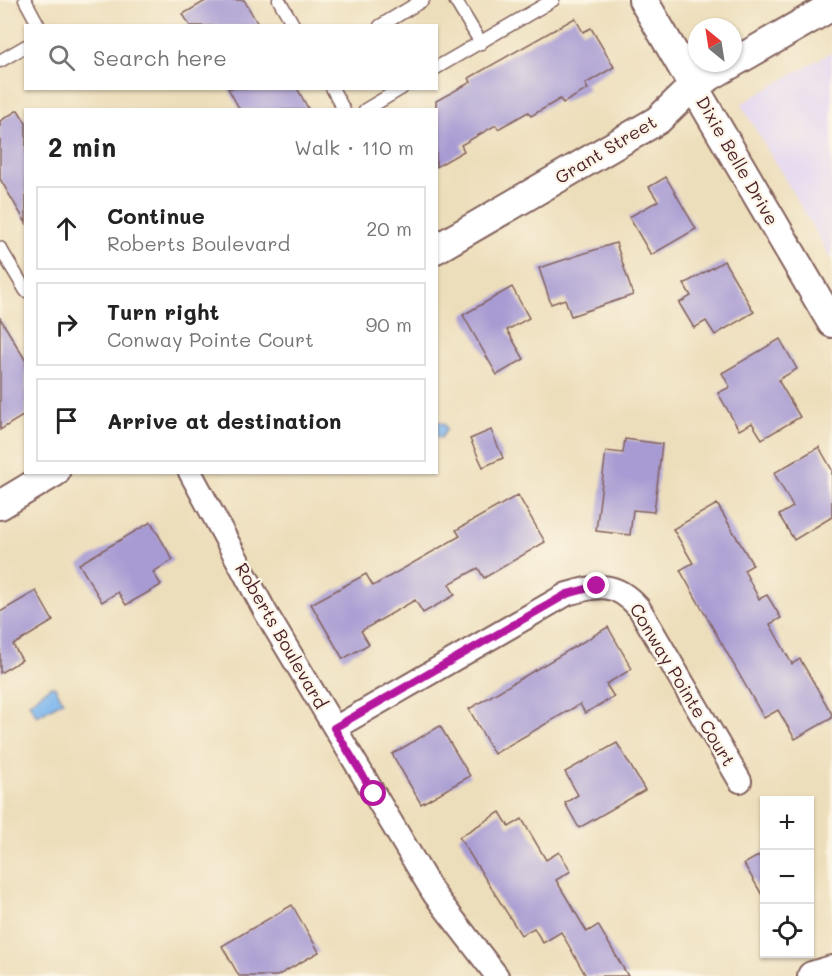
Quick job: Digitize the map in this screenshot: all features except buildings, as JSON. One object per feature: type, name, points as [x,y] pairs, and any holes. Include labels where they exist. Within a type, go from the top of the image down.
[{"type":"street","name":"Dixie Belle Drive","points":[[643,0],[832,323]]},
{"type":"street","name":"Grant Street","points":[[438,248],[658,120],[693,86],[832,6]]},
{"type":"street","points":[[0,505],[52,474]]},
{"type":"street","name":"Roberts Boulevard","points":[[191,474],[266,613],[434,894],[497,976]]},
{"type":"street","name":"Conway Pointe Court","points":[[334,728],[567,594],[597,586],[625,592],[639,608],[740,781]]},
{"type":"street","points":[[812,976],[832,970]]},
{"type":"lane","points":[[25,0],[38,24]]},
{"type":"lane","points":[[279,0],[293,24]]},
{"type":"lane","points":[[383,24],[423,0]]},
{"type":"lane","points":[[455,0],[481,43]]},
{"type":"lane","points":[[438,67],[553,0]]},
{"type":"lane","points":[[0,61],[24,47]]},
{"type":"lane","points":[[333,90],[343,108]]},
{"type":"lane","points":[[368,108],[399,90]]},
{"type":"lane","points":[[0,248],[24,288]]},
{"type":"shaded area","points":[[832,52],[832,260],[741,104]]},
{"type":"water","points":[[438,421],[444,424],[447,429],[441,438],[438,437]]},
{"type":"water","points":[[51,686],[55,687],[63,701],[37,716],[29,703]]},
{"type":"route","points":[[374,794],[334,728],[567,594],[597,586]]}]
